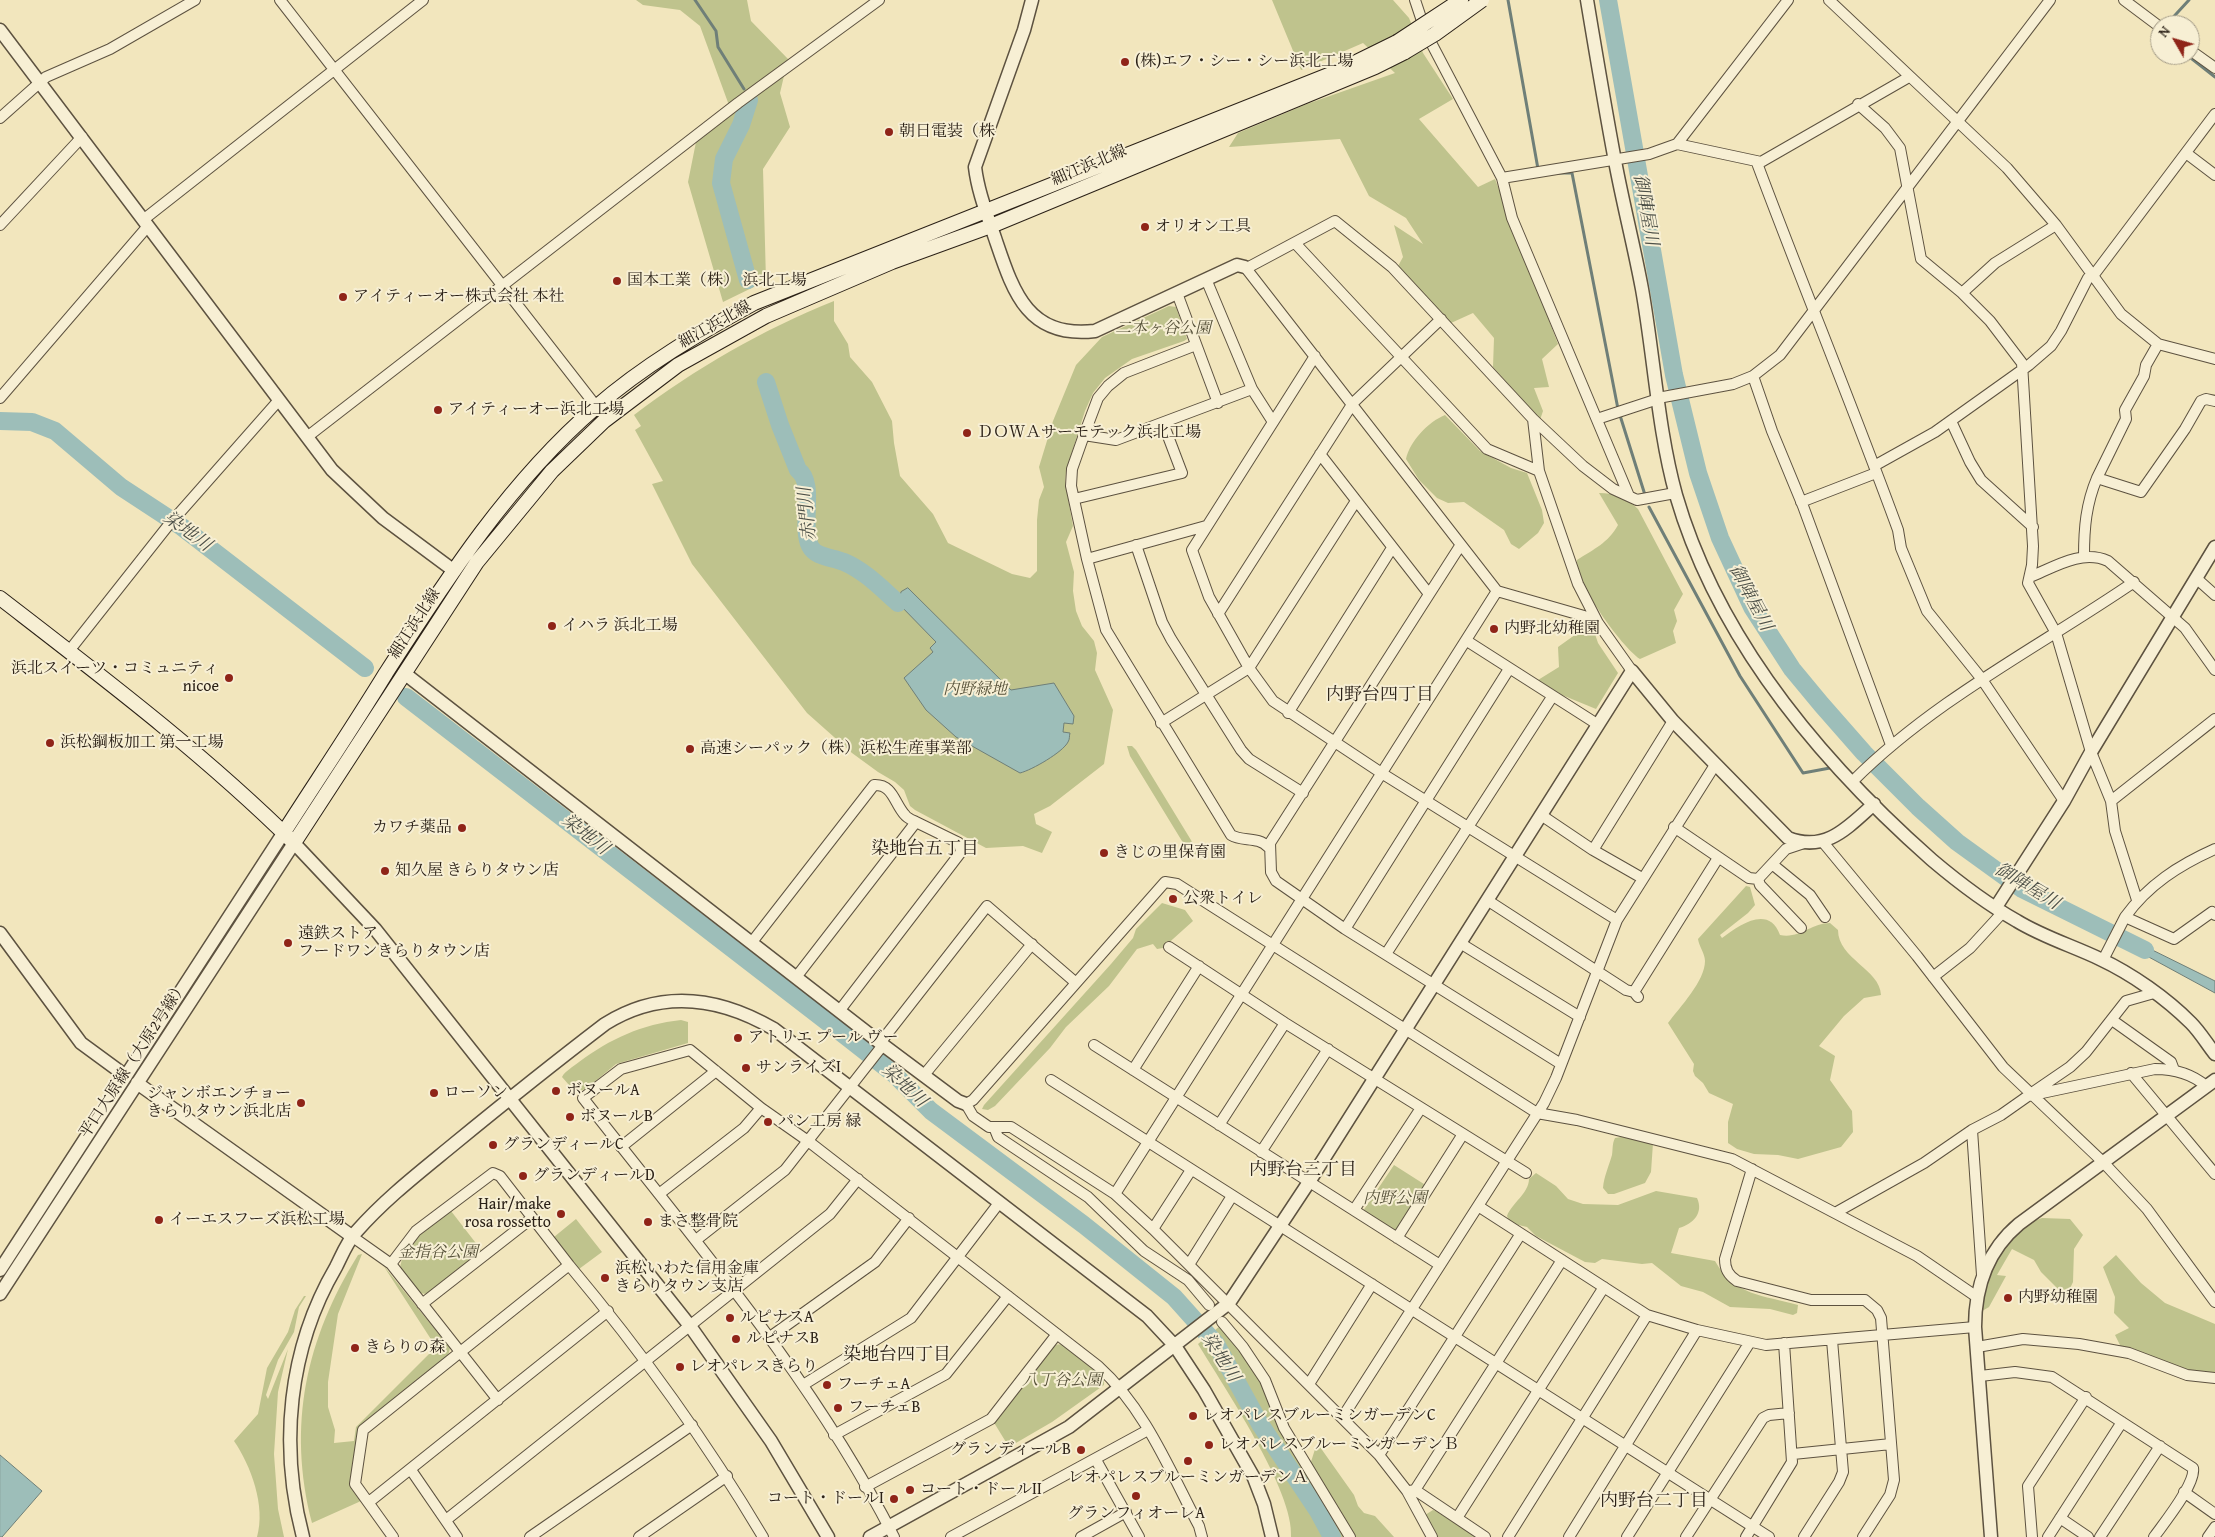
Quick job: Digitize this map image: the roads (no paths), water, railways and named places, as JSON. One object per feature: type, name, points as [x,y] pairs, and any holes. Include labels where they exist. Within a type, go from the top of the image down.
[{"type":"main road","name":"細江浜北線","points":[[294,842],[477,562],[508,521],[552,470],[604,421],[678,365],[766,316],[892,262],[991,226],[1375,67],[1461,0]]},
{"type":"main road","name":"細江浜北線","points":[[284,832],[453,570],[525,478],[596,406],[704,330],[754,303],[1435,34],[1482,0]]},
{"type":"main road","points":[[0,598],[162,723],[294,842]]},
{"type":"street","points":[[0,118],[46,77],[110,49],[195,0]]},
{"type":"street","points":[[280,0],[503,284],[596,406]]},
{"type":"street","points":[[0,398],[145,223],[423,0]]},
{"type":"street","points":[[307,437],[738,103],[880,0]]},
{"type":"street","points":[[1032,0],[1024,30],[975,167],[978,188],[1007,274],[1020,302],[1041,322],[1054,328],[1080,333],[1095,331],[1237,265],[1246,267],[1335,221],[1392,267],[1533,419],[1583,466],[1612,489],[1637,500],[1675,493]]},
{"type":"street","points":[[1415,0],[1426,33],[1502,178],[1512,218],[1629,496]]},
{"type":"street","points":[[1587,0],[1615,160],[1642,288],[1675,493],[1693,544],[1742,644],[1790,712],[1857,778],[1874,804],[1933,861],[2026,926],[2105,957],[2191,1023],[2215,1054]]},
{"type":"street","points":[[1502,178],[1650,154],[1677,144],[1788,0]]},
{"type":"street","points":[[1829,0],[2007,168],[2056,225],[2121,314],[2158,344],[2215,359]]},
{"type":"street","points":[[1598,419],[1661,398],[1733,384],[1753,376],[1780,355],[1814,313],[2050,0]]},
{"type":"street","points":[[2124,0],[2150,20]]},
{"type":"street","points":[[0,30],[332,470],[357,495],[453,570]]},
{"type":"street","points":[[2200,57],[2215,68]]},
{"type":"street","points":[[1677,144],[1757,163],[1858,104],[1909,77]]},
{"type":"street","points":[[1858,104],[1885,128],[1900,148],[1921,259],[1962,293],[1990,321],[2022,363],[2032,527],[2032,565],[2028,583],[2056,633],[2091,752],[2110,801],[2114,831],[2138,900]]},
{"type":"street","points":[[1802,502],[1875,469],[1951,421],[2035,360],[2056,339],[2072,314],[2088,278],[2092,276],[2215,114]]},
{"type":"street","points":[[0,225],[82,137]]},
{"type":"street","points":[[2186,153],[2215,175]]},
{"type":"street","points":[[1757,163],[1814,313],[1833,354],[1898,530],[1901,548],[1927,611],[1981,678],[2064,801]]},
{"type":"street","points":[[1962,293],[1995,263],[2056,225]]},
{"type":"street","points":[[1295,243],[1488,449],[1539,471]]},
{"type":"street","points":[[1246,267],[1497,592],[1584,616],[1598,624]]},
{"type":"street","points":[[1206,279],[1252,389],[1273,422]]},
{"type":"street","points":[[1176,293],[1218,403]]},
{"type":"street","points":[[1218,614],[1352,403],[1441,319]]},
{"type":"street","points":[[2084,556],[2084,522],[2088,499],[2126,419],[2125,410],[2144,376],[2146,365],[2158,344]]},
{"type":"street","points":[[1196,345],[1118,377],[1098,398],[1071,476],[1074,499],[1086,559],[1106,630],[1161,723],[1231,834],[1236,838],[1258,841],[1268,846]]},
{"type":"street","points":[[1192,550],[1315,356]]},
{"type":"street","points":[[1753,376],[1772,431],[1802,502],[1888,748]]},
{"type":"street","points":[[1084,435],[1116,440],[1252,389]]},
{"type":"street","points":[[2097,478],[2141,492],[2185,429],[2201,401],[2206,399],[2215,401]]},
{"type":"street","points":[[69,651],[167,527],[280,400]]},
{"type":"street","points":[[1533,419],[1539,471],[1578,584],[1598,624],[1632,671],[1673,721],[1715,766],[1783,836],[1793,840],[1808,842]]},
{"type":"street","points":[[1951,421],[1970,462],[1981,480],[2032,527]]},
{"type":"street","points":[[1074,499],[1182,473],[1163,423]]},
{"type":"street","points":[[1320,454],[1429,594]]},
{"type":"street","points":[[1161,723],[1249,668],[1356,501]]},
{"type":"street","points":[[1086,559],[1206,526]]},
{"type":"street","points":[[1186,532],[1208,597],[1249,668],[1267,694],[1288,712],[1383,774],[1616,920]]},
{"type":"street","points":[[1136,545],[1162,622],[1205,696],[1249,759],[1303,794]]},
{"type":"street","points":[[1460,546],[1336,743],[1268,846],[1274,878],[1302,900],[1346,929],[1561,1064]]},
{"type":"street","points":[[1933,977],[1970,948],[1991,927],[2021,868],[2064,801],[2091,752],[2215,547]]},
{"type":"street","points":[[1288,712],[1392,548]]},
{"type":"street","points":[[2030,577],[2084,556],[2101,558],[2108,561],[2185,628],[2215,670]]},
{"type":"street","points":[[2196,578],[2215,595]]},
{"type":"street","points":[[1857,778],[1888,748],[1981,678],[2056,633],[2134,582]]},
{"type":"street","points":[[1115,1194],[1497,592]]},
{"type":"street","points":[[1467,641],[1597,724]]},
{"type":"street","points":[[1346,929],[1509,668]]},
{"type":"street","points":[[870,1537],[891,1532],[1069,1428],[1122,1389],[1192,1333],[1217,1320],[1309,1182],[1433,983],[1632,671]]},
{"type":"street","points":[[401,677],[797,976],[840,1010],[881,1047],[924,1075],[958,1101],[966,1104],[974,1116],[989,1127],[1011,1127],[1115,1194],[1190,1263],[1379,1455],[1411,1491],[1485,1537]]},
{"type":"street","points":[[1386,954],[1552,697]]},
{"type":"street","points":[[1593,850],[1673,721]]},
{"type":"street","points":[[2110,801],[2214,722]]},
{"type":"street","points":[[1342,1418],[1544,1103],[1580,1017],[1616,920],[1674,827],[1715,766]]},
{"type":"street","points":[[752,942],[874,785],[882,784],[891,792],[905,816],[959,844],[961,852],[840,1010]]},
{"type":"street","points":[[1758,879],[1790,847],[1808,842],[1822,841],[1844,832],[1874,804]]},
{"type":"street","points":[[1541,815],[1593,850],[1642,878]]},
{"type":"street","points":[[797,976],[916,822]]},
{"type":"street","points":[[1674,827],[1749,878],[1758,879]]},
{"type":"street","name":"平口大原線（大原2号線）","points":[[0,1294],[284,832]]},
{"type":"street","points":[[1258,841],[1276,834]]},
{"type":"street","points":[[1822,841],[1933,977],[2003,1068],[2103,1162],[2147,1209],[2215,1302]]},
{"type":"street","points":[[294,842],[375,929],[690,1326],[771,1440],[828,1537]]},
{"type":"street","name":"平口大原線（大原2号線）","points":[[0,1270],[294,842]]},
{"type":"street","points":[[2105,957],[2125,919],[2138,900],[2165,876],[2215,849]]},
{"type":"street","points":[[1487,900],[1598,970],[1626,990],[1636,994],[1718,858]]},
{"type":"street","points":[[1772,864],[1810,895],[1825,917]]},
{"type":"street","points":[[1758,879],[1760,885],[1801,928]]},
{"type":"street","points":[[966,1104],[973,1100],[1160,884],[1168,881],[1177,884],[1537,1114],[1577,1120],[1732,1159],[1916,1256],[1977,1297]]},
{"type":"street","points":[[696,1240],[782,1172],[864,1070],[987,906],[1076,982]]},
{"type":"street","points":[[2125,919],[2174,939],[2212,912],[2215,915]]},
{"type":"street","points":[[0,933],[81,1043],[391,1264],[498,1400]]},
{"type":"street","points":[[1460,943],[1580,1017]]},
{"type":"street","points":[[924,1075],[1032,944]]},
{"type":"street","points":[[1169,947],[1285,1023],[1526,1173]]},
{"type":"street","points":[[1133,1070],[1199,966]]},
{"type":"street","points":[[1835,1213],[1916,1168],[1972,1130],[2001,1115],[2032,1094],[2073,1064],[2092,1047],[2128,1000],[2154,993]]},
{"type":"street","points":[[303,1537],[291,1472],[289,1440],[291,1397],[297,1367],[314,1312],[326,1284],[344,1253],[364,1226],[405,1183],[509,1099],[613,1019],[635,1009],[683,1001],[723,1005],[759,1020],[1147,1316],[1176,1346],[1204,1390],[1254,1478],[1264,1504],[1272,1537]]},
{"type":"street","points":[[2112,1020],[2171,1062],[2174,1070]]},
{"type":"street","points":[[1219,1125],[1285,1023]]},
{"type":"street","points":[[1094,1045],[1440,1264]]},
{"type":"street","points":[[1262,1152],[1328,1049]]},
{"type":"street","points":[[891,1532],[834,1434],[770,1337],[583,1098],[621,1069],[690,1050],[761,1108],[808,1141],[909,1218],[1098,1366],[1122,1389],[1148,1430],[1199,1526],[1202,1537]]},
{"type":"street","points":[[2073,1064],[2079,1084]]},
{"type":"street","points":[[2032,1094],[2155,1069],[2174,1070],[2200,1081],[2211,1083]]},
{"type":"street","points":[[621,1147],[716,1071]]},
{"type":"street","points":[[2131,1073],[2215,1174]]},
{"type":"street","points":[[1051,1080],[1769,1537]]},
{"type":"street","points":[[1991,1537],[1975,1327],[1977,1297],[1982,1275],[1996,1250],[2015,1227],[2211,1083]]},
{"type":"street","points":[[659,1194],[744,1128],[761,1108]]},
{"type":"street","points":[[1354,1210],[1421,1108]]},
{"type":"street","points":[[994,1127],[998,1137],[1088,1197],[1144,1251],[1188,1280],[1209,1305]]},
{"type":"street","points":[[1972,1130],[1982,1275]]},
{"type":"street","points":[[1397,1238],[1463,1134]]},
{"type":"street","points":[[1752,1169],[1725,1258],[1725,1269],[1731,1278],[1745,1284],[1811,1300],[1865,1300],[1877,1310],[1880,1318],[1893,1486],[1863,1537]]},
{"type":"street","points":[[1153,1228],[1192,1170]]},
{"type":"street","points":[[391,1264],[416,1231],[490,1174],[500,1176],[569,1265],[647,1360],[727,1476],[763,1537]]},
{"type":"street","points":[[446,1520],[830,1214],[858,1179]]},
{"type":"street","points":[[1190,1263],[1232,1196]]},
{"type":"street","points":[[803,1386],[911,1318],[1000,1203]]},
{"type":"street","points":[[1478,1206],[1520,1235],[1647,1315],[1698,1330],[1766,1345],[1975,1327]]},
{"type":"street","points":[[422,1304],[532,1218]]},
{"type":"street","points":[[770,1337],[875,1262],[909,1218]]},
{"type":"street","points":[[1379,1455],[1456,1338],[1520,1235]]},
{"type":"street","points":[[1411,1491],[1562,1260]]},
{"type":"street","points":[[393,1537],[355,1484],[362,1430],[569,1265]]},
{"type":"street","points":[[1309,1384],[1372,1284]]},
{"type":"street","points":[[1457,1518],[1540,1391],[1604,1288]]},
{"type":"street","points":[[834,1434],[946,1374],[1008,1296]]},
{"type":"street","points":[[369,1502],[608,1311]]},
{"type":"street","points":[[1508,1537],[1647,1315]]},
{"type":"street","points":[[1217,1320],[1244,1346],[1265,1380],[1284,1428],[1350,1537]]},
{"type":"street","points":[[1569,1537],[1698,1330]]},
{"type":"street","points":[[865,1487],[990,1419],[1057,1334]]},
{"type":"street","points":[[1977,1347],[2023,1339],[2079,1344],[2129,1353],[2188,1375],[2215,1378]]},
{"type":"street","points":[[1804,1537],[1842,1477],[1844,1463],[1832,1340]]},
{"type":"street","points":[[1627,1537],[1750,1342]]},
{"type":"street","points":[[1746,1537],[1791,1465],[1793,1454],[1784,1343]]},
{"type":"street","points":[[1980,1376],[2015,1372],[2052,1377],[2086,1397],[2193,1468],[2194,1475],[2154,1537]]},
{"type":"street","points":[[2032,1537],[2028,1486],[2086,1397]]},
{"type":"street","points":[[1686,1537],[1763,1418],[1770,1414],[1789,1413]]},
{"type":"street","points":[[2048,1537],[2122,1422]]},
{"type":"street","points":[[530,1537],[692,1425]]},
{"type":"street","points":[[951,1537],[1096,1460],[1148,1430]]},
{"type":"street","points":[[1793,1454],[1891,1444]]},
{"type":"street","points":[[2100,1537],[2160,1446]]},
{"type":"street","points":[[1096,1460],[1140,1537]]},
{"type":"street","points":[[410,1470],[457,1537]]},
{"type":"street","points":[[639,1537],[727,1476]]},
{"type":"street","points":[[1411,1491],[1417,1510],[1432,1537]]},
{"type":"street","points":[[2184,1492],[2215,1514]]},
{"type":"street","points":[[1417,1510],[1432,1506],[1439,1507]]},
{"type":"street","points":[[1081,1537],[1126,1512]]},
{"type":"street","points":[[2060,1518],[2088,1537]]},
{"type":"street","points":[[2208,1537],[2215,1527]]},
{"type":"water","points":[[908,588],[1011,690],[1054,683],[1074,716],[1073,724],[1064,723],[1063,732],[1070,733],[1069,741],[1060,751],[1047,760],[1020,773],[956,737],[926,710],[904,678],[933,652],[930,648],[936,642],[898,603],[901,592]]},
{"type":"water","points":[[2124,936],[2215,981],[2215,993],[2123,943]]},
{"type":"water","points":[[0,1455],[42,1491],[2,1537],[0,1537]]},
{"type":"waterway","points":[[695,0],[716,31],[718,47],[744,89]]},
{"type":"waterway","points":[[1508,0],[1538,169]]},
{"type":"waterway","name":"御陣屋川","points":[[1608,0],[1674,375],[1698,473],[1720,538],[1752,607],[1792,669],[1821,704],[1864,753],[1918,807],[1957,842],[2022,889],[2145,950]]},
{"type":"waterway","points":[[2175,15],[2189,0]]},
{"type":"waterway","points":[[2200,65],[2215,77]]},
{"type":"waterway","points":[[748,280],[721,183],[724,159],[741,125],[749,100]]},
{"type":"waterway","points":[[1559,173],[1572,173],[1618,409],[1645,495]]},
{"type":"waterway","name":"赤門川","points":[[766,382],[780,425],[798,470],[806,484],[806,527],[810,546],[820,555],[844,562],[859,570],[898,603]]},
{"type":"waterway","name":"染地川","points":[[0,421],[32,422],[55,431],[121,487],[182,527],[365,668]]},
{"type":"waterway","points":[[1649,507],[1740,676],[1803,773],[1830,768]]},
{"type":"waterway","name":"染地川","points":[[406,697],[847,1037],[894,1074],[931,1111],[1084,1225],[1174,1297],[1216,1344],[1260,1424],[1318,1511],[1332,1537]]},
{"type":"place","name":"(株)エフ・シー・シー浜北工場","points":[[1125,62]]},
{"type":"place","name":"朝日電装（株","points":[[889,132]]},
{"type":"place","name":"オリオン工具","points":[[1145,227]]},
{"type":"place","name":"国本工業（株） 浜北工場","points":[[617,281]]},
{"type":"place","name":"アイティーオー株式会社 本社","points":[[343,297]]},
{"type":"place","name":"アイティーオー浜北工場","points":[[438,410]]},
{"type":"place","name":"ＤＯＷＡサーモテック浜北工場","points":[[967,433]]},
{"type":"place","name":"イハラ 浜北工場","points":[[552,626]]},
{"type":"place","name":"内野北幼稚園","points":[[1494,629]]},
{"type":"place","name":"浜北スイーツ・コミュニティ nicoe","points":[[229,678]]},
{"type":"place","name":"浜松鋼板加工 第一工場","points":[[50,743]]},
{"type":"place","name":"高速シーパック（株）浜松生産事業部","points":[[690,749]]},
{"type":"place","name":"カワチ薬品","points":[[462,828]]},
{"type":"place","name":"きじの里保育園","points":[[1104,853]]},
{"type":"place","name":"知久屋 きらりタウン店","points":[[385,871]]},
{"type":"place","name":"公衆トイレ","points":[[1173,899]]},
{"type":"place","name":"遠鉄ストア フードワンきらりタウン店","points":[[288,943]]},
{"type":"place","name":"アトリエ プール ヴー","points":[[738,1038]]},
{"type":"place","name":"サンライズⅠ","points":[[746,1068]]},
{"type":"place","name":"ボヌールA","points":[[556,1091]]},
{"type":"place","name":"ローソン","points":[[434,1093]]},
{"type":"place","name":"ジャンボエンチョー きらりタウン浜北店","points":[[301,1103]]},
{"type":"place","name":"ボヌールB","points":[[570,1117]]},
{"type":"place","name":"パン工房 緑","points":[[768,1122]]},
{"type":"place","name":"グランディールC","points":[[493,1145]]},
{"type":"place","name":"グランディールD","points":[[523,1176]]},
{"type":"place","name":"Hair/make rosa rossetto","points":[[561,1214]]},
{"type":"place","name":"イーエスフーズ浜松工場","points":[[159,1220]]},
{"type":"place","name":"まさ整骨院","points":[[648,1222]]},
{"type":"place","name":"浜松いわた信用金庫 きらりタウン支店","points":[[605,1278]]},
{"type":"place","name":"内野幼稚園","points":[[2008,1298]]},
{"type":"place","name":"ルピナスA","points":[[730,1318]]},
{"type":"place","name":"ルピナスB","points":[[736,1339]]},
{"type":"place","name":"きらりの森","points":[[355,1348]]},
{"type":"place","name":"レオパレスきらり","points":[[680,1367]]},
{"type":"place","name":"フーチェA","points":[[827,1385]]},
{"type":"place","name":"フーチェB","points":[[838,1408]]},
{"type":"place","name":"レオパレスブルーミンガーデンC","points":[[1193,1416]]},
{"type":"place","name":"レオパレスブルーミンガーデンＢ","points":[[1209,1445]]},
{"type":"place","name":"グランディールB","points":[[1081,1450]]},
{"type":"place","name":"レオパレスブルーミンガーデンＡ","points":[[1188,1461]]},
{"type":"place","name":"コート・ドールⅡ","points":[[910,1490]]},
{"type":"place","name":"グランフィオーレA","points":[[1136,1496]]},
{"type":"place","name":"コート・ドールⅠ","points":[[894,1499]]},
{"type":"district","name":"内野台四丁目","points":[[1380,695]]},
{"type":"district","name":"染地台五丁目","points":[[925,849]]},
{"type":"district","name":"内野台三丁目","points":[[1303,1170]]},
{"type":"district","name":"染地台四丁目","points":[[897,1355]]},
{"type":"district","name":"内野台二丁目","points":[[1654,1501]]},
{"type":"park label","name":"二本ヶ谷公園","points":[[1163,329]]},
{"type":"park label","name":"内野緑地","points":[[975,690]]},
{"type":"park label","name":"内野公園","points":[[1395,1199]]},
{"type":"park label","name":"金指谷公園","points":[[438,1253]]},
{"type":"park label","name":"八丁谷公園","points":[[1062,1381]]}]
